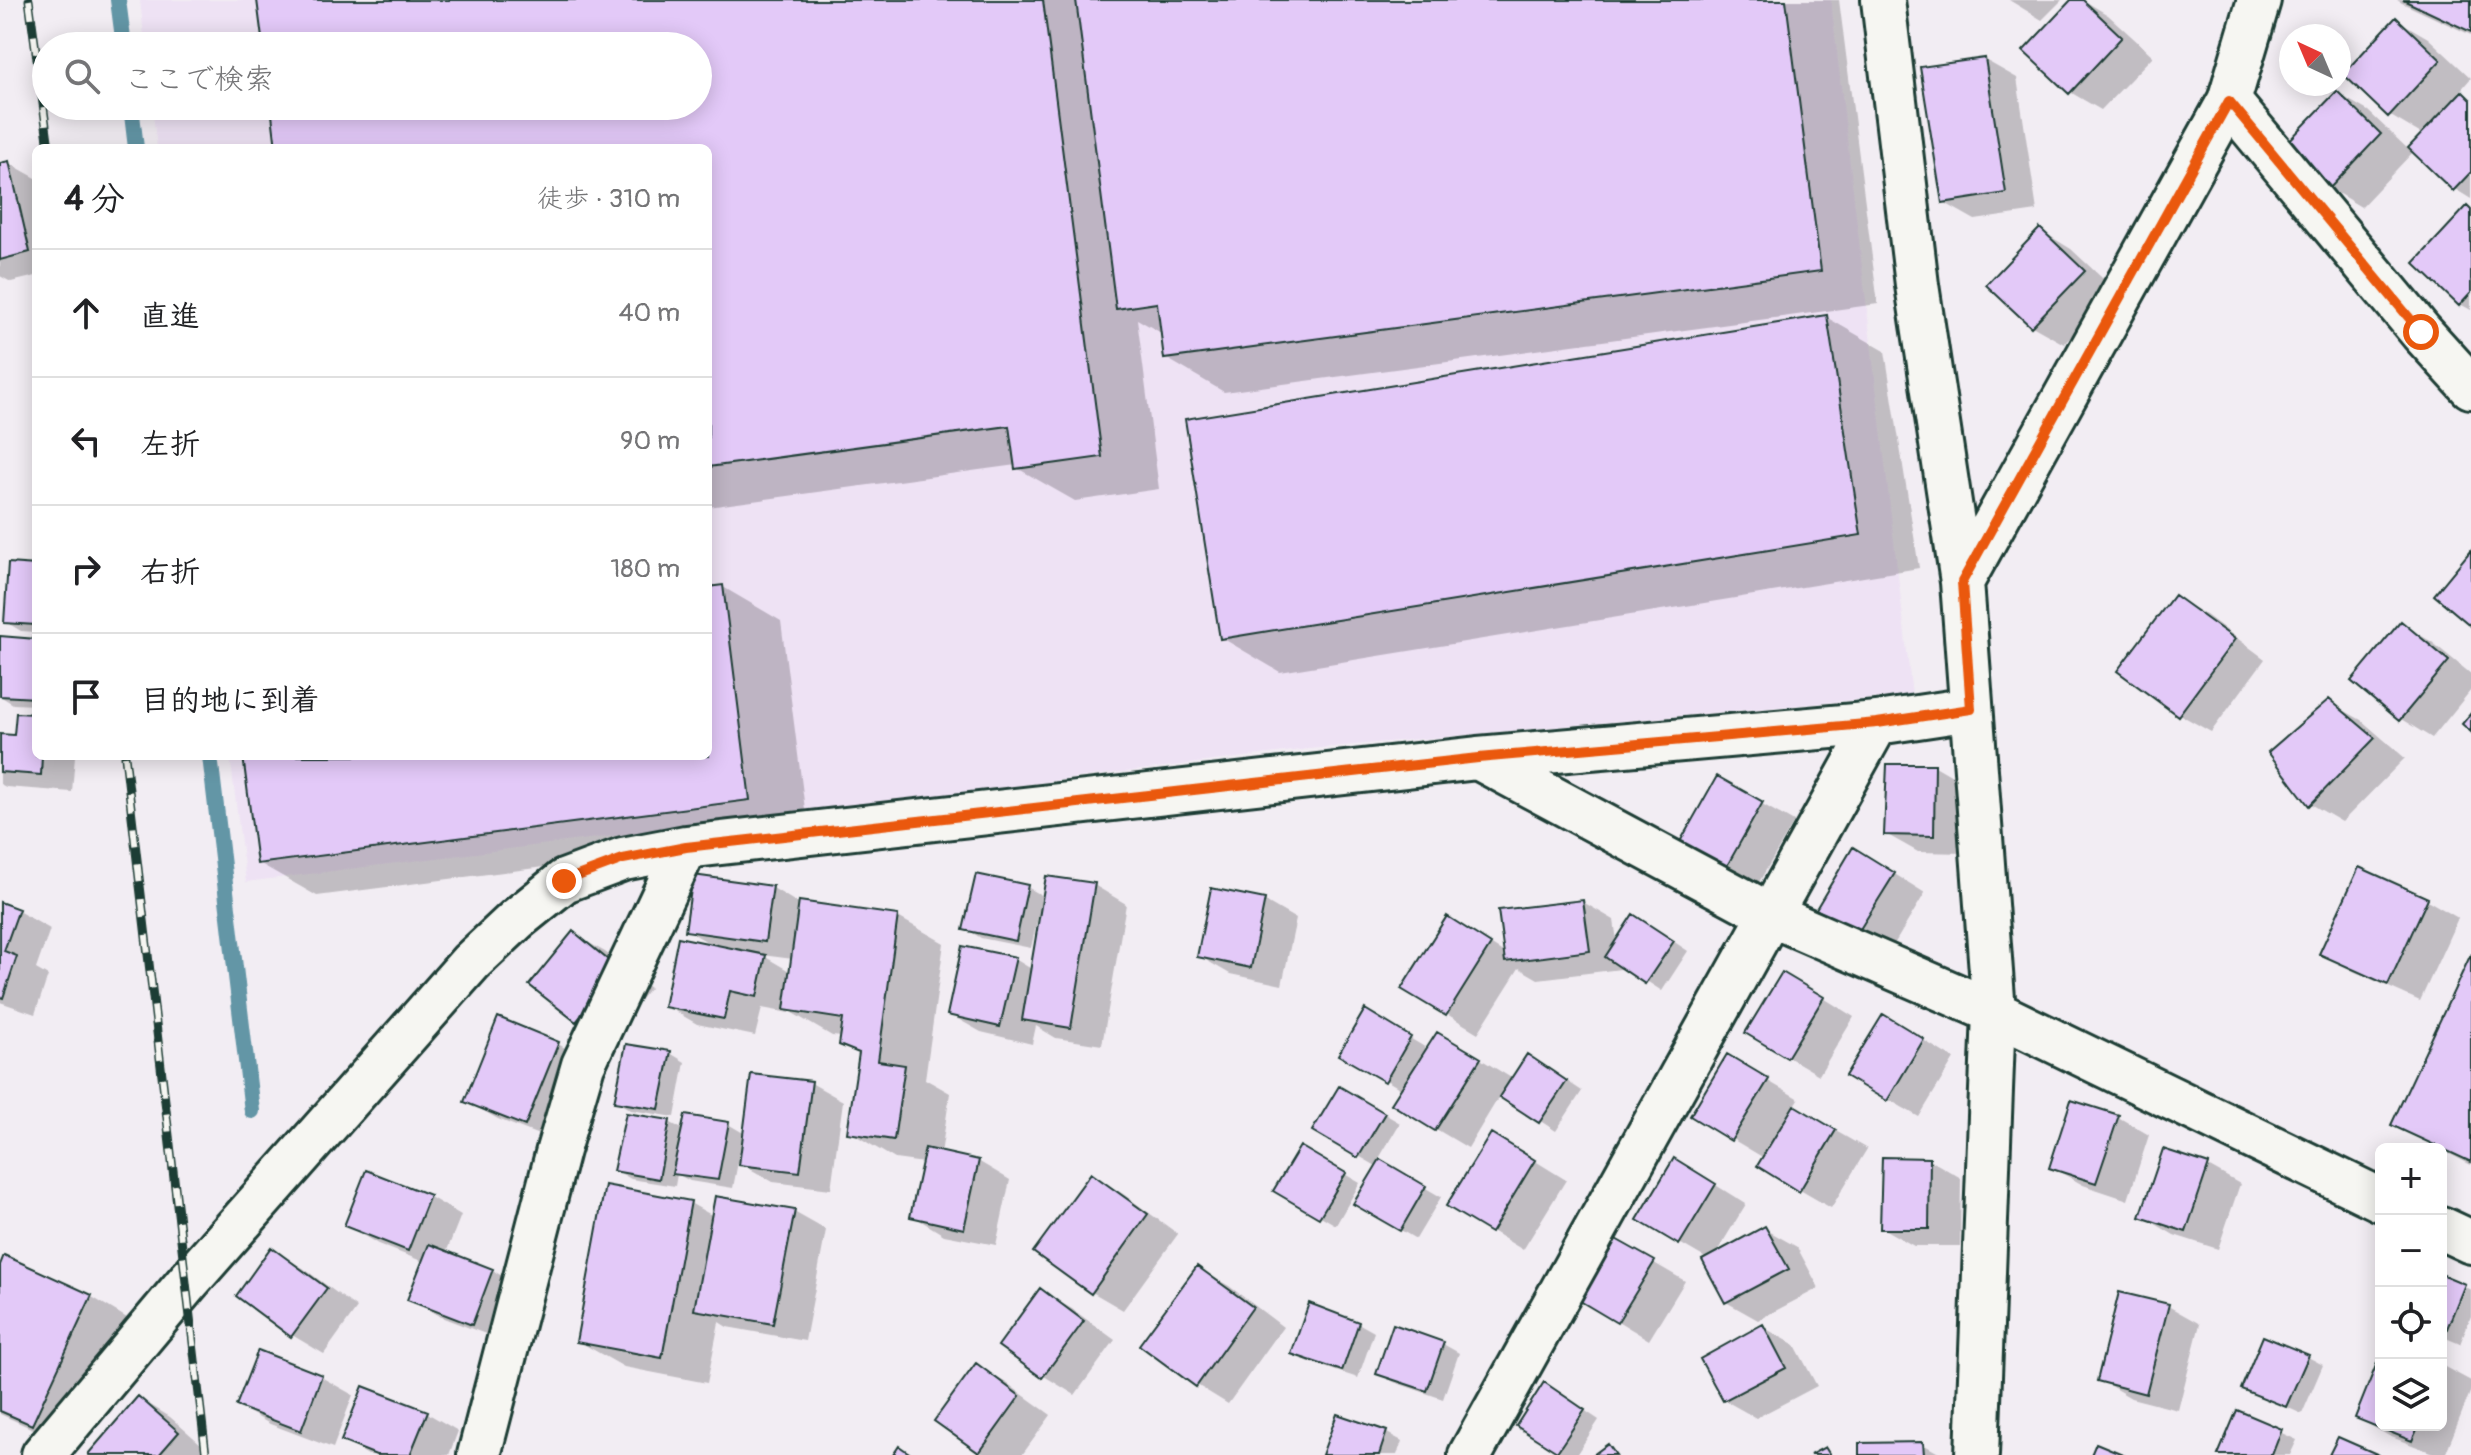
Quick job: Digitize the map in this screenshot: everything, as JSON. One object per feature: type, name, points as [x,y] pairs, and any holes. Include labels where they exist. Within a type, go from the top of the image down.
[{"type":"street","points":[[1883,0],[1917,285],[1962,582],[1994,1012],[1977,1455]]},
{"type":"street","points":[[1962,582],[2229,101],[2259,0]]},
{"type":"street","points":[[2229,101],[2421,332],[2471,387]]},
{"type":"street","points":[[43,1455],[206,1261],[471,962],[564,881],[623,859],[686,847],[1478,758],[1877,723],[1971,709]]},
{"type":"street","points":[[1470,1455],[1877,723]]},
{"type":"street","points":[[1478,758],[1769,914],[1994,1012],[2375,1197]]},
{"type":"street","points":[[479,1455],[550,1179],[583,1065],[686,847]]},
{"type":"street","points":[[2447,1231],[2471,1242]]},
{"type":"shaded area","points":[[140,0],[1831,0],[1912,695],[1309,749],[246,882],[231,760],[712,760],[712,144],[157,144],[154,120],[712,120],[712,32],[143,32]]},
{"type":"building","points":[[257,0],[1043,0],[1102,457],[1015,469],[1009,426],[712,466],[712,144],[276,144],[273,120],[712,120],[712,32],[261,32]]},
{"type":"building","points":[[1076,0],[1786,0],[1821,271],[1164,359],[1157,303],[1116,309]]},
{"type":"building","points":[[2071,0],[2083,0],[2122,37],[2069,94],[2023,51]]},
{"type":"building","points":[[2403,0],[2471,0],[2471,32]]},
{"type":"building","points":[[2396,17],[2441,60],[2388,117],[2351,82],[2351,65]]},
{"type":"building","points":[[1985,58],[2006,193],[1942,203],[1920,67]]},
{"type":"building","points":[[2462,91],[2471,100],[2471,172],[2453,191],[2408,148]]},
{"type":"building","points":[[2332,96],[2342,96],[2381,134],[2328,190],[2283,147]]},
{"type":"building","points":[[9,161],[30,252],[0,260],[0,163]]},
{"type":"building","points":[[2467,206],[2471,210],[2471,293],[2459,306],[2414,263]]},
{"type":"building","points":[[2040,228],[2085,271],[2031,327],[1986,285]]},
{"type":"building","points":[[1827,315],[1861,535],[1220,639],[1185,419]]},
{"type":"building","points":[[2471,550],[2471,626],[2434,595]]},
{"type":"building","points":[[8,563],[32,565],[32,625],[4,623]]},
{"type":"building","points":[[723,585],[750,800],[257,864],[244,760],[712,760],[712,586]]},
{"type":"building","points":[[2174,595],[2235,639],[2178,716],[2117,671]]},
{"type":"building","points":[[2401,621],[2449,661],[2399,721],[2351,681]]},
{"type":"building","points":[[0,636],[32,639],[32,698],[0,696]]},
{"type":"building","points":[[2329,699],[2375,738],[2309,806],[2268,752]]},
{"type":"building","points":[[16,713],[32,714],[32,760],[42,760],[41,775],[0,772],[0,734],[14,735]]},
{"type":"building","points":[[2471,713],[2471,732],[2462,724]]},
{"type":"building","points":[[1887,764],[1935,764],[1934,836],[1884,835]]},
{"type":"building","points":[[1717,776],[1763,802],[1723,873],[1677,847]]},
{"type":"building","points":[[1853,847],[1895,873],[1857,934],[1816,909]]},
{"type":"building","points":[[2359,867],[2428,898],[2388,985],[2319,954]]},
{"type":"building","points":[[976,874],[1028,885],[1016,941],[963,930]]},
{"type":"building","points":[[693,875],[773,886],[765,942],[685,931]]},
{"type":"building","points":[[1046,876],[1095,883],[1071,1028],[1022,1020]]},
{"type":"building","points":[[1211,888],[1265,899],[1251,968],[1197,957]]},
{"type":"building","points":[[1583,900],[1590,951],[1505,962],[1498,910]]},
{"type":"building","points":[[799,901],[898,915],[878,1061],[905,1065],[894,1140],[847,1133],[859,1053],[839,1045],[843,1019],[784,1010]]},
{"type":"building","points":[[0,902],[19,909],[4,951],[17,956],[3,998],[0,997]]},
{"type":"building","points":[[1633,914],[1674,941],[1645,984],[1605,957]]},
{"type":"building","points":[[1447,916],[1491,944],[1446,1016],[1401,989]]},
{"type":"building","points":[[573,931],[619,969],[576,1022],[529,985]]},
{"type":"building","points":[[678,937],[766,955],[757,997],[730,991],[724,1019],[664,1007]]},
{"type":"building","points":[[962,946],[1016,957],[1000,1027],[947,1015]]},
{"type":"building","points":[[2471,954],[2471,1162],[2447,1151],[2447,1143],[2430,1143],[2391,1125]]},
{"type":"building","points":[[1782,972],[1824,997],[1787,1058],[1745,1033]]},
{"type":"building","points":[[1365,1009],[1411,1037],[1385,1082],[1338,1055]]},
{"type":"building","points":[[1883,1014],[1924,1039],[1887,1101],[1845,1076]]},
{"type":"building","points":[[498,1017],[559,1042],[525,1126],[464,1102]]},
{"type":"building","points":[[1437,1032],[1481,1058],[1435,1131],[1391,1104]]},
{"type":"building","points":[[626,1044],[671,1051],[659,1109],[614,1102]]},
{"type":"building","points":[[1527,1054],[1567,1081],[1539,1123],[1499,1097]]},
{"type":"building","points":[[1727,1054],[1769,1079],[1731,1141],[1690,1116]]},
{"type":"building","points":[[751,1074],[812,1081],[800,1172],[739,1165]]},
{"type":"building","points":[[1339,1086],[1385,1113],[1358,1158],[1312,1131]]},
{"type":"building","points":[[2071,1100],[2119,1115],[2096,1183],[2049,1168]]},
{"type":"building","points":[[1794,1105],[1836,1130],[1799,1192],[1757,1166]]},
{"type":"building","points":[[626,1113],[670,1120],[659,1179],[613,1171]]},
{"type":"building","points":[[685,1115],[729,1122],[718,1180],[672,1174]]},
{"type":"building","points":[[1491,1133],[1535,1160],[1491,1233],[1446,1206]]},
{"type":"building","points":[[1300,1146],[1346,1173],[1319,1218],[1273,1191]]},
{"type":"building","points":[[925,1148],[979,1160],[964,1229],[910,1217]]},
{"type":"building","points":[[2163,1149],[2209,1164],[2186,1232],[2140,1217]]},
{"type":"building","points":[[1882,1157],[1930,1158],[1929,1229],[1880,1229]]},
{"type":"building","points":[[1674,1158],[1716,1184],[1679,1245],[1637,1220]]},
{"type":"building","points":[[1380,1159],[1426,1186],[1400,1231],[1353,1204]]},
{"type":"building","points":[[366,1170],[430,1195],[408,1251],[344,1226]]},
{"type":"building","points":[[1091,1173],[1148,1214],[1091,1294],[1033,1252]]},
{"type":"building","points":[[605,1185],[691,1201],[662,1358],[576,1342]]},
{"type":"building","points":[[715,1196],[795,1210],[773,1324],[694,1310]]},
{"type":"building","points":[[1765,1226],[1789,1269],[1725,1303],[1702,1260]]},
{"type":"building","points":[[1612,1237],[1655,1261],[1617,1323],[1575,1298]]},
{"type":"building","points":[[429,1244],[493,1269],[472,1325],[407,1300]]},
{"type":"building","points":[[271,1247],[327,1288],[291,1337],[236,1296]]},
{"type":"building","points":[[4,1255],[92,1295],[32,1425],[0,1411],[0,1265]]},
{"type":"building","points":[[1197,1266],[1253,1307],[1196,1387],[1139,1345]]},
{"type":"building","points":[[2447,1276],[2465,1284],[2447,1329]]},
{"type":"building","points":[[1040,1288],[1084,1321],[1042,1378],[998,1346]]},
{"type":"building","points":[[2119,1292],[2169,1304],[2146,1394],[2097,1381]]},
{"type":"building","points":[[1309,1303],[1359,1322],[1342,1371],[1291,1354]]},
{"type":"building","points":[[1393,1324],[1444,1342],[1427,1391],[1376,1374]]},
{"type":"building","points":[[1763,1324],[1786,1368],[1723,1401],[1700,1359]]},
{"type":"building","points":[[2263,1336],[2309,1355],[2286,1407],[2241,1389]]},
{"type":"building","points":[[258,1350],[322,1375],[301,1431],[236,1406]]},
{"type":"building","points":[[976,1363],[1020,1396],[979,1453],[934,1421]]},
{"type":"building","points":[[2375,1368],[2375,1426],[2355,1418]]},
{"type":"building","points":[[1544,1382],[1585,1410],[1557,1452],[1516,1426]]},
{"type":"building","points":[[363,1386],[428,1411],[410,1455],[376,1455],[341,1441]]},
{"type":"building","points":[[138,1396],[179,1432],[159,1455],[89,1455],[88,1454]]},
{"type":"building","points":[[2237,1410],[2282,1429],[2272,1455],[2218,1455]]},
{"type":"building","points":[[1337,1414],[1387,1431],[1379,1455],[1322,1455]]},
{"type":"building","points":[[2387,1431],[2416,1431],[2412,1441]]},
{"type":"building","points":[[2338,1437],[2379,1455],[2329,1455]]},
{"type":"building","points":[[1923,1442],[1924,1455],[1859,1455],[1859,1443]]},
{"type":"building","points":[[2096,1443],[2125,1455],[2091,1455]]},
{"type":"building","points":[[1608,1444],[1616,1455],[1593,1455]]},
{"type":"building","points":[[899,1446],[912,1455],[893,1455]]},
{"type":"building","points":[[1825,1447],[1830,1455],[1810,1455]]},
{"type":"waterway","points":[[118,0],[122,32]]},
{"type":"waterway","points":[[133,120],[136,144]]},
{"type":"waterway","points":[[210,760],[252,1111]]},
{"type":"railway","points":[[29,0],[33,32]]},
{"type":"railway","points":[[45,120],[48,144]]},
{"type":"railway","points":[[125,760],[206,1455]]},
{"type":"route","points":[[564,881],[623,859],[686,847],[1478,758],[1877,723],[1971,709],[1962,582],[2229,101],[2421,332]]}]
